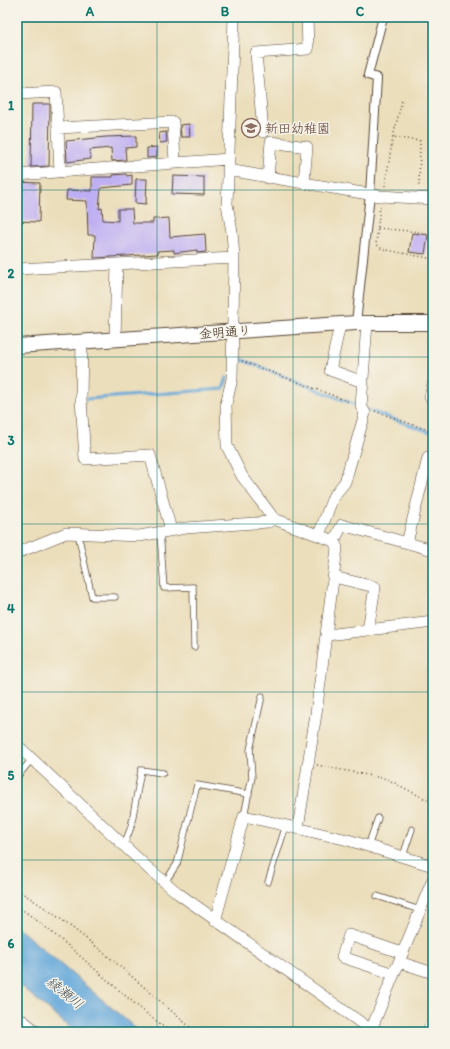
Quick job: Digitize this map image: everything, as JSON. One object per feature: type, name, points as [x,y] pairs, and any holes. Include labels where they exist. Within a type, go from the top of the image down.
[{"type":"street","points":[[234,17],[227,204],[232,232],[234,258],[233,332],[232,380],[226,404],[227,446],[242,476],[274,519],[334,541],[337,548],[327,635],[298,828]]},
{"type":"street","points":[[263,132],[256,53],[308,49],[307,17]]},
{"type":"street","points":[[319,535],[333,497],[345,482],[365,413],[362,406],[362,323],[378,195],[377,78],[368,75],[383,17]]},
{"type":"street","points":[[17,94],[56,92],[60,172]]},
{"type":"street","points":[[58,128],[173,122],[175,163]]},
{"type":"street","points":[[268,178],[271,142],[308,147],[304,182]]},
{"type":"street","points":[[17,175],[175,163],[229,164],[268,178],[304,182],[378,195],[433,198]]},
{"type":"street","points":[[17,270],[234,258]]},
{"type":"street","points":[[116,264],[116,339]]},
{"type":"street","name":"金明通り","points":[[17,346],[362,323],[433,323]]},
{"type":"street","points":[[340,325],[330,370],[363,382]]},
{"type":"street","points":[[82,342],[81,399],[85,459],[150,455],[166,531]]},
{"type":"street","points":[[430,397],[433,384]]},
{"type":"street","points":[[407,544],[428,458],[433,459]]},
{"type":"street","points":[[17,553],[66,534],[139,536],[166,531],[268,522],[274,519]]},
{"type":"street","points":[[334,541],[342,525],[433,550]]},
{"type":"street","points":[[334,577],[374,587],[368,630]]},
{"type":"street","points":[[327,635],[433,622]]},
{"type":"street","points":[[17,746],[165,882],[215,921],[373,1031],[400,958],[433,879]]},
{"type":"street","points":[[215,921],[244,816],[368,846],[433,866]]},
{"type":"street","points":[[394,974],[342,957],[349,935],[433,973]]},
{"type":"street","points":[[17,1016],[37,1032]]},
{"type":"street","points":[[427,1032],[433,1021]]},
{"type":"lane","points":[[166,531],[164,588],[193,587],[194,647]]},
{"type":"lane","points":[[78,534],[92,597],[115,597]]},
{"type":"lane","points":[[244,816],[252,777],[250,750],[262,696]]},
{"type":"lane","points":[[17,777],[32,759]]},
{"type":"lane","points":[[124,845],[131,827],[141,770],[162,773]]},
{"type":"lane","points":[[165,882],[177,864],[197,785],[249,794]]},
{"type":"lane","points":[[368,846],[378,818]]},
{"type":"lane","points":[[268,882],[286,825]]},
{"type":"lane","points":[[403,856],[412,829]]},
{"type":"lane","points":[[377,896],[420,910]]},
{"type":"path","points":[[402,100],[378,195],[378,228],[376,244],[382,249],[433,259]]},
{"type":"path","points":[[393,137],[420,141],[419,198]]},
{"type":"path","points":[[378,228],[429,233]]},
{"type":"path","points":[[232,357],[433,432]]},
{"type":"path","points":[[308,764],[387,779],[433,803]]},
{"type":"path","points":[[17,890],[37,902],[66,924],[196,1032]]},
{"type":"path","points":[[17,906],[87,961],[151,1018],[171,1032]]},
{"type":"water","name":"綾瀬川","points":[[17,927],[140,1032],[75,1032],[17,983]]},
{"type":"building","points":[[32,104],[50,104],[49,166],[31,167]]},
{"type":"building","points":[[189,124],[190,137],[181,137],[180,125]]},
{"type":"building","points":[[166,132],[167,142],[160,143],[159,133]]},
{"type":"building","points":[[136,136],[136,147],[125,148],[126,160],[112,161],[111,148],[90,150],[91,159],[67,162],[66,141]]},
{"type":"building","points":[[157,147],[157,157],[147,158],[147,148]]},
{"type":"building","points":[[126,174],[127,176],[132,175],[132,185],[101,188],[99,209],[102,208],[103,220],[118,221],[118,209],[132,209],[133,223],[153,223],[153,219],[169,218],[170,237],[205,234],[206,252],[197,253],[197,250],[174,253],[174,250],[157,251],[158,254],[94,258],[95,235],[88,235],[87,201],[66,200],[67,190],[92,191],[92,177],[113,177],[113,175]]},
{"type":"building","points":[[173,176],[204,177],[204,195],[172,194]]},
{"type":"building","points":[[136,179],[147,179],[146,204],[135,203]]},
{"type":"building","points":[[17,182],[40,183],[39,222],[17,221]]},
{"type":"building","points":[[412,233],[428,235],[425,254],[409,252]]},
{"type":"waterway","points":[[235,357],[358,406]]},
{"type":"waterway","points":[[86,399],[223,389],[227,378]]},
{"type":"waterway","points":[[367,410],[433,433]]},
{"type":"place","name":"新田幼稚園","points":[[251,128]]}]
